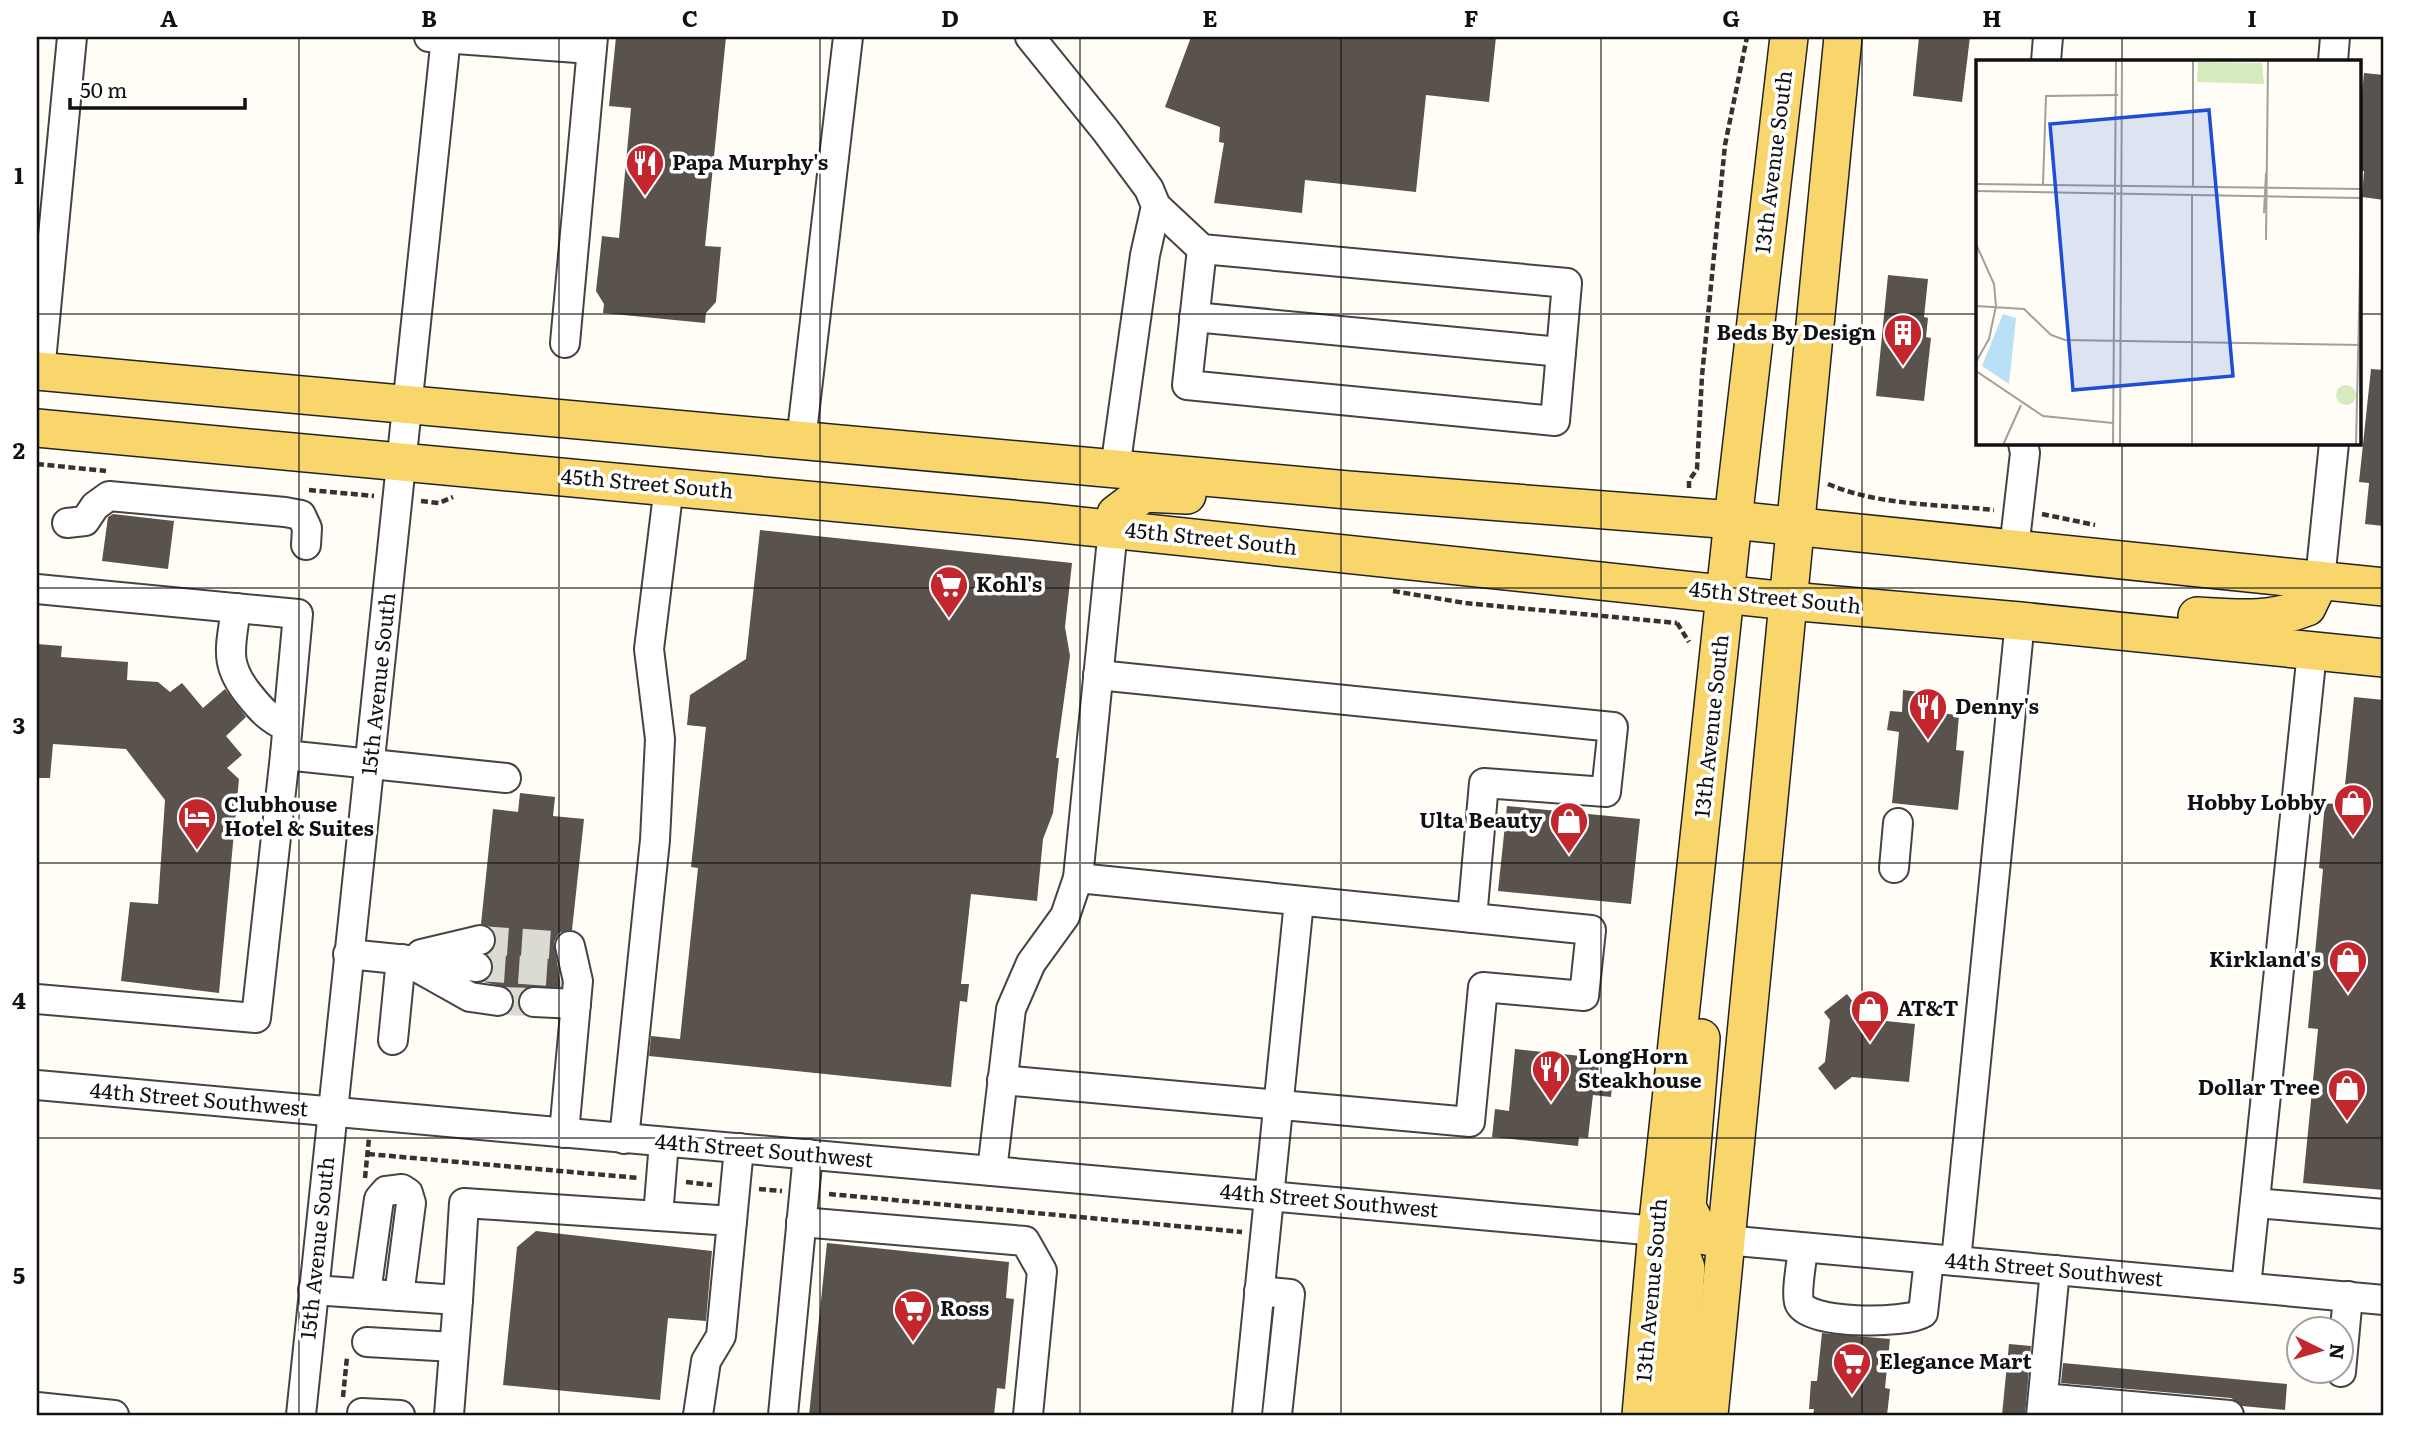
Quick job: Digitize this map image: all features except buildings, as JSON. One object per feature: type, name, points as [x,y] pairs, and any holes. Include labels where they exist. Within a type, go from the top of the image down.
[{"type":"main road","name":"13th Avenue South","points":[[1641,1415],[1657,1231],[1788,37]]},
{"type":"main road","points":[[1709,1415],[1736,1100],[1789,601],[1843,37]]},
{"type":"main road","points":[[38,371],[1115,469],[1733,520],[2384,587]]},
{"type":"main road","name":"45th Street South","points":[[37,428],[1113,529],[1679,606],[1727,593],[2384,658]]},
{"type":"main road","points":[[627,482],[654,472],[690,468],[767,476],[788,473],[799,460],[801,441]]},
{"type":"main road","points":[[810,500],[849,486],[908,488],[1072,505],[1093,500],[1112,486],[1115,469]]},
{"type":"main road","points":[[1113,529],[1116,514],[1144,493],[1325,505],[1446,498]]},
{"type":"main road","points":[[2020,621],[2127,614],[2261,620],[2287,615],[2307,607],[2320,580]]},
{"type":"main road","points":[[2312,652],[2318,622],[2334,608],[2360,604],[2384,606]]},
{"type":"main road","points":[[1691,919],[1702,1051],[1687,1207],[1700,1235],[1725,1240]]},
{"type":"main road","points":[[1657,1231],[1679,1248],[1686,1268],[1687,1291],[1676,1401],[1678,1415]]},
{"type":"street","points":[[38,371],[72,37]]},
{"type":"street","points":[[440,37],[592,43],[565,343]]},
{"type":"street","name":"15th Avenue South","points":[[301,1415],[348,954],[410,403],[440,37]]},
{"type":"street","points":[[801,441],[848,37]]},
{"type":"street","points":[[1030,37],[1120,150],[1149,189],[1156,206],[1202,249],[1567,283],[1555,421],[1187,385],[1202,249]]},
{"type":"street","points":[[2046,60],[2048,37]]},
{"type":"street","points":[[2333,60],[2335,37]]},
{"type":"street","points":[[1115,469],[1145,255],[1156,206]]},
{"type":"street","points":[[1195,317],[1561,352]]},
{"type":"street","points":[[2014,549],[2025,453],[2023,444]]},
{"type":"street","points":[[2320,580],[2334,444]]},
{"type":"street","points":[[624,1139],[655,840],[660,739],[649,649],[669,486]]},
{"type":"street","points":[[67,523],[85,521],[95,506],[109,496],[285,512],[301,515],[307,528],[306,545]]},
{"type":"street","points":[[992,1171],[1011,1009],[1016,992],[1031,963],[1065,916],[1078,878],[1113,529]]},
{"type":"street","points":[[37,589],[299,614],[256,1018],[37,999]]},
{"type":"street","points":[[236,608],[230,660],[233,677],[286,741],[370,764],[506,778]]},
{"type":"street","points":[[1803,1248],[1799,1303],[1806,1312],[1822,1317],[1898,1321],[1916,1318],[1923,1313],[1942,1260],[2020,621]]},
{"type":"street","points":[[2246,1287],[2312,652]]},
{"type":"street","points":[[1098,675],[1613,727],[1606,792],[1485,783],[1472,918]]},
{"type":"street","points":[[1894,868],[1898,823]]},
{"type":"street","points":[[1002,1080],[1470,1122],[1483,987],[1584,996],[1591,930],[1078,878]]},
{"type":"street","points":[[1247,1415],[1299,901]]},
{"type":"street","points":[[348,954],[401,959],[478,953]]},
{"type":"street","points":[[401,959],[470,998],[498,1001]]},
{"type":"street","points":[[394,1040],[401,959]]},
{"type":"street","points":[[534,1002],[573,976],[564,1133]]},
{"type":"street","name":"44th Street Southwest","points":[[37,1085],[1657,1231]]},
{"type":"street","points":[[658,1216],[664,1142]]},
{"type":"street","points":[[698,1415],[706,1361],[721,1336],[738,1148]]},
{"type":"street","points":[[783,1415],[808,1154]]},
{"type":"street","points":[[366,1293],[379,1199],[386,1191],[401,1189],[408,1193],[411,1203],[399,1296]]},
{"type":"street","points":[[449,1415],[464,1203],[732,1221]]},
{"type":"street","points":[[2255,1203],[2384,1214]]},
{"type":"street","points":[[801,1222],[1025,1241],[1042,1271],[1028,1415]]},
{"type":"street","name":"44th Street Southwest","points":[[1725,1240],[2384,1300]]},
{"type":"street","points":[[2055,1270],[2042,1407],[2229,1415]]},
{"type":"street","points":[[313,1290],[458,1300]]},
{"type":"street","points":[[1259,1291],[1290,1294],[1277,1415]]},
{"type":"street","points":[[2346,1316],[2348,1296]]},
{"type":"street","points":[[368,1342],[454,1347]]},
{"type":"street","points":[[37,1407],[114,1415]]},
{"type":"street","points":[[362,1413],[400,1415]]},
{"type":"path","points":[[1688,517],[1689,481],[1697,469],[1702,376],[1725,145],[1748,37]]},
{"type":"path","points":[[1827,484],[1849,494],[1982,508]]},
{"type":"tunnel","points":[[480,940],[570,946]]},
{"type":"tunnel","points":[[477,967],[567,973]]},
{"type":"tunnel","points":[[498,1001],[534,1002]]},
{"type":"place","name":"Papa Murphy's","points":[[645,197]]},
{"type":"place","name":"Beds By Design","points":[[1903,367]]},
{"type":"place","name":"Kohl's","points":[[949,619]]},
{"type":"place","name":"Denny's","points":[[1928,741]]},
{"type":"place","name":"Hobby Lobby","points":[[2353,837]]},
{"type":"place","name":"Clubhouse Hotel & Suites","points":[[197,851]]},
{"type":"place","name":"Ulta Beauty","points":[[1569,855]]},
{"type":"place","name":"Kirkland's","points":[[2348,994]]},
{"type":"place","name":"AT&T","points":[[1870,1043]]},
{"type":"place","name":"LongHorn Steakhouse","points":[[1551,1103]]},
{"type":"place","name":"Dollar Tree","points":[[2347,1122]]},
{"type":"place","name":"Ross","points":[[913,1343]]},
{"type":"place","name":"Elegance Mart","points":[[1852,1396]]}]
